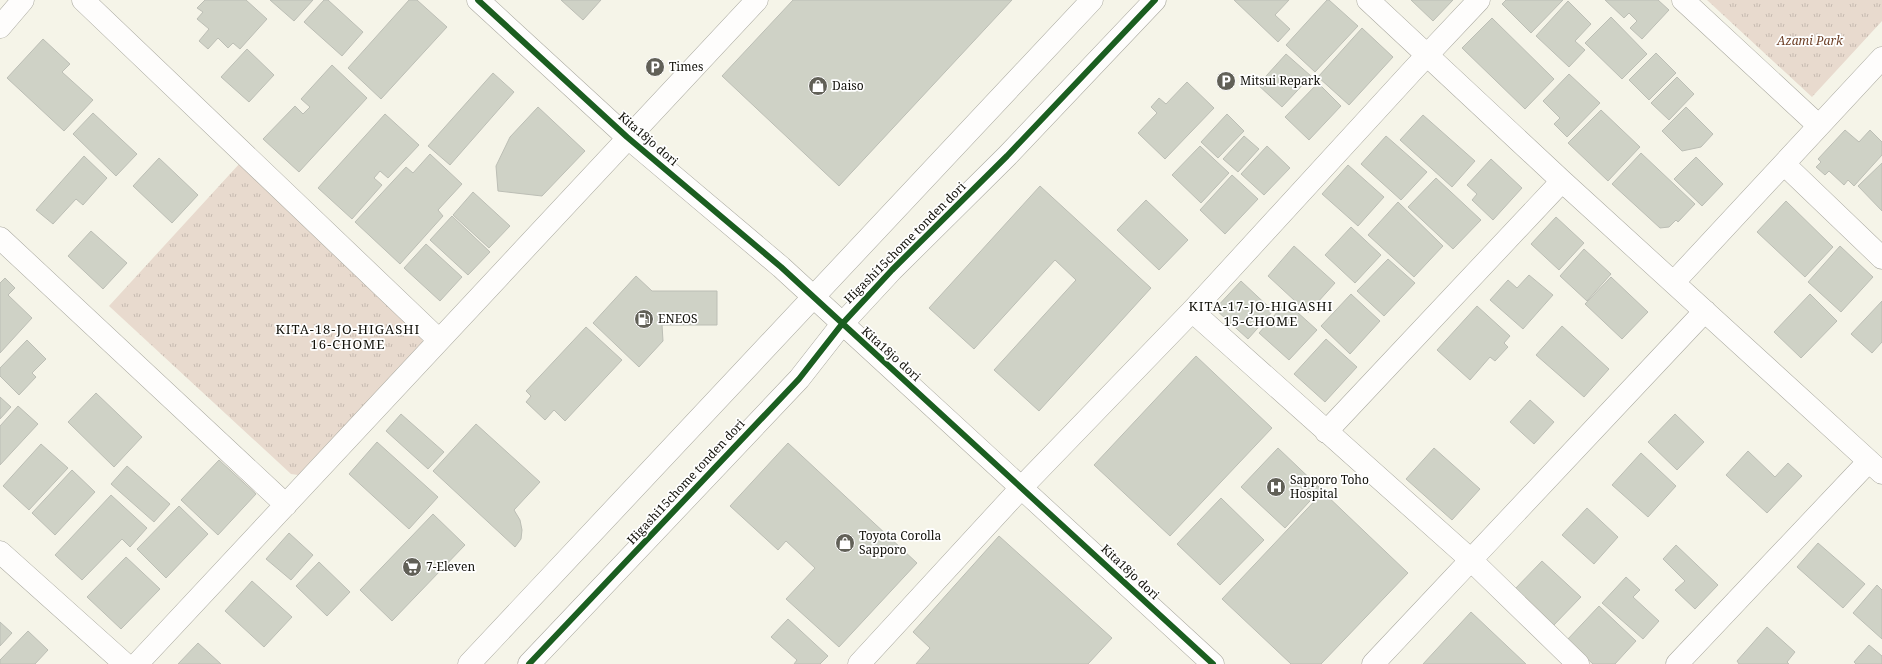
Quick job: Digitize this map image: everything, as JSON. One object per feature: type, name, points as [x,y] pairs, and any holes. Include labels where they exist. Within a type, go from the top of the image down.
[{"type":"street","points":[[0,27],[23,0]]},
{"type":"street","points":[[84,0],[440,340]]},
{"type":"street","name":"Kita18jo dori","points":[[478,0],[628,137],[781,268],[1213,664]]},
{"type":"street","points":[[137,664],[757,0]]},
{"type":"street","points":[[469,664],[1092,0]]},
{"type":"street","name":"Higashi15chome tonden dori","points":[[528,664],[799,379],[842,324],[892,270],[1007,156],[1155,0]]},
{"type":"street","points":[[1368,0],[1562,181],[1876,467],[1677,664]]},
{"type":"street","points":[[871,660],[1021,488],[1192,311],[1426,55],[1479,0]]},
{"type":"street","points":[[1683,0],[1819,126]]},
{"type":"street","points":[[1674,282],[1882,58]]},
{"type":"street","points":[[1784,164],[1882,258]]},
{"type":"street","points":[[1326,432],[1562,181]]},
{"type":"street","points":[[0,238],[286,505]]},
{"type":"street","points":[[1192,311],[1471,560],[1578,664]]},
{"type":"street","points":[[1373,664],[1705,311]]},
{"type":"street","points":[[0,552],[125,664]]},
{"type":"green space","name":"Azami Park","points":[[1707,0],[1882,0],[1882,21],[1812,97]]},
{"type":"green space","points":[[241,162],[420,331],[423,342],[298,475],[291,474],[109,306]]},
{"type":"building","points":[[205,0],[246,0],[267,19],[240,49],[233,43],[228,48],[218,38],[208,49],[199,41],[209,29],[197,19],[203,12],[197,8]]},
{"type":"building","points":[[270,0],[313,0],[294,21]]},
{"type":"building","points":[[324,0],[328,0],[363,32],[342,56],[304,22]]},
{"type":"building","points":[[409,0],[417,0],[447,27],[381,99],[348,68]]},
{"type":"building","points":[[561,0],[601,0],[583,20]]},
{"type":"building","points":[[793,0],[1012,0],[839,186],[722,76]]},
{"type":"building","points":[[1234,0],[1289,0],[1275,15],[1290,29],[1278,42]]},
{"type":"building","points":[[1327,0],[1329,0],[1358,26],[1315,72],[1286,45]]},
{"type":"building","points":[[1411,0],[1453,0],[1433,21]]},
{"type":"building","points":[[1506,0],[1563,0],[1531,33],[1502,4]]},
{"type":"building","points":[[1605,0],[1658,0],[1669,10],[1642,39],[1630,28],[1637,21],[1629,13],[1624,18]]},
{"type":"building","points":[[1568,1],[1591,24],[1575,41],[1585,50],[1569,67],[1536,36]]},
{"type":"building","points":[[1611,17],[1647,54],[1622,79],[1585,43]]},
{"type":"building","points":[[1492,18],[1554,79],[1525,109],[1462,48]]},
{"type":"building","points":[[1362,28],[1393,57],[1349,105],[1318,77]]},
{"type":"building","points":[[43,39],[70,64],[62,72],[93,100],[64,131],[7,78]]},
{"type":"building","points":[[247,49],[274,75],[249,102],[221,77]]},
{"type":"building","points":[[1656,53],[1676,73],[1649,100],[1629,80]]},
{"type":"building","points":[[1286,54],[1311,76],[1282,107],[1258,85]]},
{"type":"building","points":[[332,65],[367,98],[299,172],[263,139],[295,106],[303,114],[310,107],[301,99]]},
{"type":"building","points":[[493,73],[514,92],[450,165],[428,146]]},
{"type":"building","points":[[1569,74],[1600,103],[1567,137],[1554,124],[1560,118],[1543,101]]},
{"type":"building","points":[[1677,77],[1694,94],[1669,120],[1651,103]]},
{"type":"building","points":[[1187,82],[1214,108],[1165,159],[1138,133],[1157,113],[1151,107],[1159,98],[1166,104]]},
{"type":"building","points":[[1318,83],[1341,106],[1309,140],[1285,117]]},
{"type":"building","points":[[538,107],[585,151],[542,196],[498,191],[496,166],[510,137]]},
{"type":"building","points":[[1686,107],[1713,134],[1701,147],[1682,151],[1662,131]]},
{"type":"building","points":[[1601,110],[1640,147],[1608,181],[1568,143]]},
{"type":"building","points":[[93,113],[137,154],[116,176],[73,134]]},
{"type":"building","points":[[385,114],[419,145],[388,178],[380,171],[374,178],[382,185],[352,219],[318,188]]},
{"type":"building","points":[[1227,114],[1244,131],[1218,158],[1201,142]]},
{"type":"building","points":[[1423,115],[1475,161],[1452,187],[1400,140]]},
{"type":"building","points":[[1845,130],[1859,142],[1870,130],[1882,142],[1882,155],[1854,186],[1848,180],[1844,185],[1829,171],[1825,175],[1816,167],[1821,162],[1818,159]]},
{"type":"building","points":[[1244,136],[1259,149],[1238,172],[1223,159]]},
{"type":"building","points":[[1386,136],[1427,172],[1401,200],[1361,164]]},
{"type":"building","points":[[1200,146],[1229,173],[1201,203],[1172,175]]},
{"type":"building","points":[[1267,146],[1290,168],[1264,195],[1241,174]]},
{"type":"building","points":[[1641,153],[1695,204],[1678,222],[1676,220],[1669,227],[1660,228],[1612,184]]},
{"type":"building","points":[[430,154],[462,184],[438,210],[443,216],[400,264],[355,222],[406,167],[413,173]]},
{"type":"building","points":[[84,156],[107,178],[83,205],[76,199],[53,224],[36,210]]},
{"type":"building","points":[[1696,157],[1723,184],[1702,206],[1674,179]]},
{"type":"building","points":[[159,158],[198,195],[172,223],[133,186]]},
{"type":"building","points":[[1491,159],[1522,188],[1493,220],[1472,200],[1477,194],[1467,185]]},
{"type":"building","points":[[1882,163],[1882,211],[1858,186]]},
{"type":"building","points":[[1348,165],[1384,197],[1358,226],[1322,194]]},
{"type":"building","points":[[1232,175],[1258,199],[1225,234],[1200,210]]},
{"type":"building","points":[[1436,178],[1481,220],[1453,249],[1408,207]]},
{"type":"building","points":[[1040,186],[1151,288],[1039,411],[994,370],[1076,280],[1055,260],[974,349],[929,308]]},
{"type":"building","points":[[473,192],[510,226],[489,248],[453,215]]},
{"type":"building","points":[[1146,200],[1188,240],[1159,270],[1117,230]]},
{"type":"building","points":[[1786,201],[1833,247],[1805,277],[1757,232]]},
{"type":"building","points":[[1398,202],[1443,246],[1414,277],[1368,235]]},
{"type":"building","points":[[452,216],[490,252],[468,275],[430,240]]},
{"type":"building","points":[[1556,217],[1584,243],[1559,270],[1531,244]]},
{"type":"building","points":[[1351,227],[1381,255],[1355,283],[1325,255]]},
{"type":"building","points":[[91,231],[127,263],[103,289],[68,256]]},
{"type":"building","points":[[426,244],[462,277],[440,301],[404,268]]},
{"type":"building","points":[[1294,246],[1335,283],[1308,313],[1268,276]]},
{"type":"building","points":[[1840,246],[1873,277],[1841,312],[1808,282]]},
{"type":"building","points":[[1584,249],[1611,274],[1587,301],[1560,276]]},
{"type":"building","points":[[1388,259],[1415,283],[1384,316],[1357,291]]},
{"type":"building","points":[[1529,275],[1553,295],[1523,329],[1490,300],[1508,280],[1517,288]]},
{"type":"building","points":[[636,276],[652,291],[717,291],[717,325],[662,325],[663,341],[639,367],[593,323]]},
{"type":"building","points":[[1611,277],[1648,312],[1622,339],[1585,304]]},
{"type":"building","points":[[5,278],[15,288],[8,295],[32,318],[0,353],[0,283]]},
{"type":"building","points":[[1241,281],[1273,311],[1248,339],[1215,309]]},
{"type":"building","points":[[1351,294],[1380,321],[1350,354],[1321,326]]},
{"type":"building","points":[[1810,294],[1837,321],[1801,358],[1774,332]]},
{"type":"building","points":[[1882,301],[1882,342],[1872,353],[1851,334]]},
{"type":"building","points":[[1286,302],[1317,330],[1289,360],[1259,333]]},
{"type":"building","points":[[1477,306],[1510,336],[1504,343],[1508,347],[1495,361],[1490,357],[1470,380],[1437,350]]},
{"type":"building","points":[[1562,326],[1609,369],[1584,397],[1536,355]]},
{"type":"building","points":[[586,327],[622,360],[565,421],[554,410],[545,420],[526,402],[531,396],[526,391]]},
{"type":"building","points":[[1326,339],[1357,367],[1325,402],[1294,374]]},
{"type":"building","points":[[27,340],[46,359],[32,373],[36,377],[19,395],[0,376],[0,368]]},
{"type":"building","points":[[1196,356],[1272,428],[1170,536],[1094,465]]},
{"type":"building","points":[[96,393],[142,437],[114,467],[68,422]]},
{"type":"building","points":[[0,397],[11,407],[0,419]]},
{"type":"building","points":[[1530,400],[1554,422],[1534,444],[1510,422]]},
{"type":"building","points":[[18,406],[38,424],[0,465],[0,426]]},
{"type":"building","points":[[401,414],[444,452],[428,469],[386,431]]},
{"type":"building","points":[[1675,414],[1704,442],[1677,470],[1648,442]]},
{"type":"building","points":[[476,424],[540,482],[514,510],[520,520],[522,530],[521,539],[515,547],[433,471]]},
{"type":"building","points":[[377,442],[438,497],[409,529],[349,474]]},
{"type":"building","points":[[788,443],[917,563],[839,647],[786,599],[815,568],[786,541],[778,550],[730,506]]},
{"type":"building","points":[[41,444],[68,468],[29,510],[3,486]]},
{"type":"building","points":[[1278,448],[1321,489],[1285,528],[1241,487]]},
{"type":"building","points":[[1434,448],[1480,489],[1452,520],[1406,479]]},
{"type":"building","points":[[1748,451],[1775,477],[1788,463],[1802,476],[1767,513],[1726,475]]},
{"type":"building","points":[[1641,453],[1676,486],[1648,517],[1612,485]]},
{"type":"building","points":[[219,460],[256,494],[218,535],[181,500]]},
{"type":"building","points":[[127,466],[170,504],[154,522],[111,484]]},
{"type":"building","points":[[72,470],[95,492],[55,535],[32,513]]},
{"type":"building","points":[[1323,492],[1408,573],[1321,664],[1291,664],[1222,599]]},
{"type":"building","points":[[111,495],[147,528],[130,547],[122,539],[82,580],[55,555]]},
{"type":"building","points":[[1221,498],[1264,540],[1220,585],[1177,544]]},
{"type":"building","points":[[179,506],[208,534],[166,578],[137,549]]},
{"type":"building","points":[[1587,508],[1618,537],[1594,564],[1562,535]]},
{"type":"building","points":[[433,514],[465,545],[392,621],[360,590]]},
{"type":"building","points":[[289,533],[313,555],[291,580],[266,559]]},
{"type":"building","points":[[999,536],[1112,638],[1088,664],[916,664],[930,648],[913,632]]},
{"type":"building","points":[[1818,543],[1865,584],[1843,608],[1797,567]]},
{"type":"building","points":[[1676,545],[1718,585],[1695,609],[1675,590],[1685,581],[1663,559]]},
{"type":"building","points":[[126,557],[160,589],[121,629],[87,597]]},
{"type":"building","points":[[1542,561],[1581,597],[1552,627],[1514,590]]},
{"type":"building","points":[[319,562],[350,592],[327,616],[296,586]]},
{"type":"building","points":[[1626,577],[1640,590],[1633,597],[1659,621],[1643,639],[1602,603]]},
{"type":"building","points":[[252,581],[292,617],[264,647],[225,611]]},
{"type":"building","points":[[1877,585],[1882,590],[1882,639],[1853,613]]},
{"type":"building","points":[[1599,606],[1636,641],[1615,664],[1593,664],[1567,640]]},
{"type":"building","points":[[1471,612],[1526,664],[1423,664]]},
{"type":"building","points":[[788,619],[828,656],[820,664],[794,664],[797,660],[771,637]]},
{"type":"building","points":[[0,622],[12,633],[0,646]]},
{"type":"building","points":[[1767,627],[1795,652],[1787,662],[1789,664],[1739,664],[1737,661]]},
{"type":"building","points":[[28,631],[48,650],[35,664],[0,664],[0,660]]},
{"type":"building","points":[[198,643],[221,664],[178,664]]},
{"type":"building","points":[[1869,645],[1882,656],[1882,664],[1856,664],[1854,662]]},
{"type":"cycle path","points":[[478,0],[627,137],[781,267],[1213,664]]},
{"type":"cycle path","points":[[529,664],[799,379],[842,324],[892,270],[1007,156],[1155,0]]},
{"type":"place","name":"Times","points":[[655,67]]},
{"type":"place","name":"Mitsui Repark","points":[[1226,81]]},
{"type":"place","name":"Daiso","points":[[818,86]]},
{"type":"place","name":"ENEOS","points":[[644,319]]},
{"type":"place","name":"Sapporo Toho Hospital","points":[[1276,487]]},
{"type":"place","name":"Toyota Corolla Sapporo","points":[[845,543]]},
{"type":"place","name":"7-Eleven","points":[[412,567]]},
{"type":"district","name":"KITA-17-JO-HIGASHI 15-CHOME","points":[[1261,314]]},
{"type":"district","name":"KITA-18-JO-HIGASHI 16-CHOME","points":[[348,336]]}]
